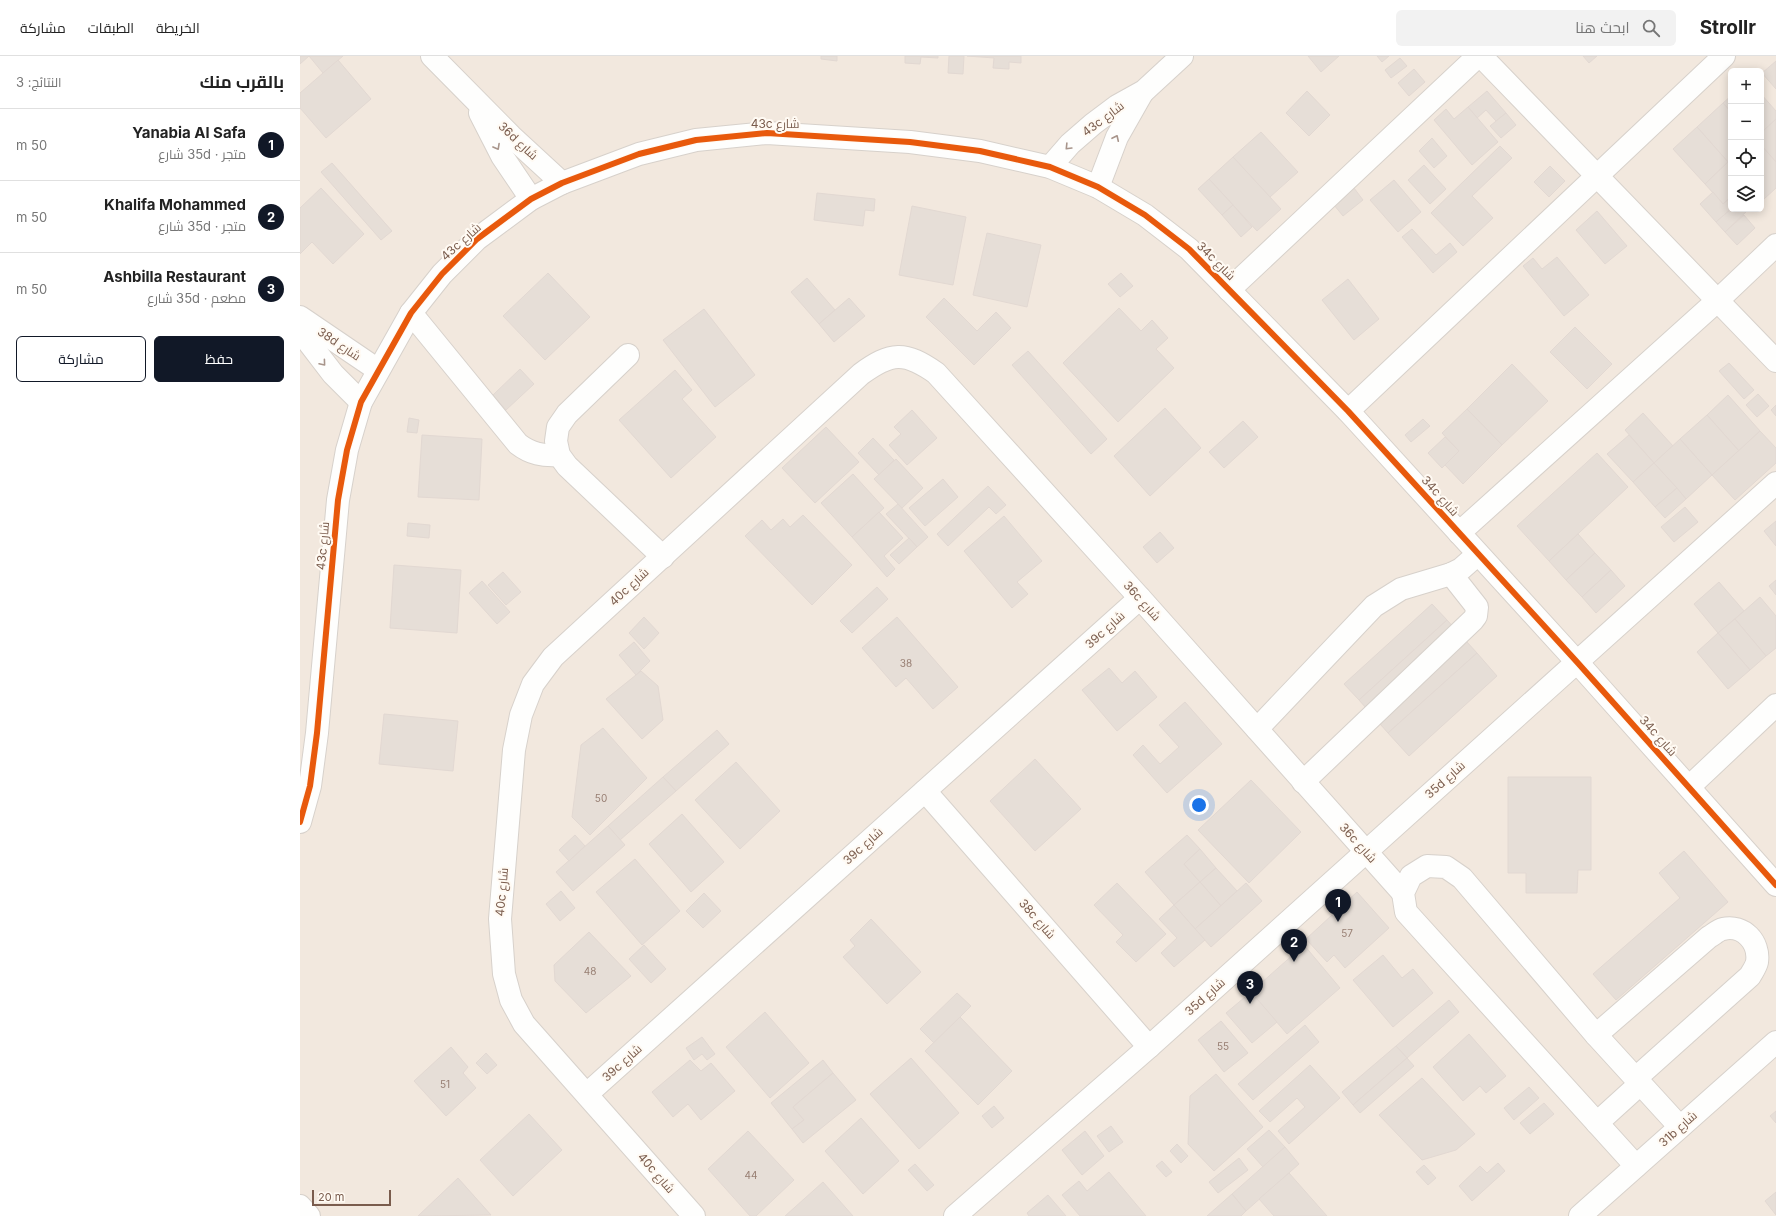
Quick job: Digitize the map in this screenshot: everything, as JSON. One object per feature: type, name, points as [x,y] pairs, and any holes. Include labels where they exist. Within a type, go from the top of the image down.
[{"type":"street","name":"36d شارع","points":[[432,56],[474,99],[562,182]]},
{"type":"street","name":"43c شارع","points":[[300,822],[310,786],[317,733],[338,500],[348,450],[361,402],[411,313],[442,274],[477,239],[531,199],[562,182],[639,154],[696,140],[767,132],[910,142],[980,151],[1050,167],[1070,144],[1093,124],[1117,106],[1144,91],[1182,56]]},
{"type":"street","points":[[1228,290],[1479,56],[1776,361]]},
{"type":"street","points":[[1348,411],[1724,56]]},
{"type":"street","name":"43c شارع","points":[[1098,187],[1117,137],[1144,91]]},
{"type":"street","name":"36d شارع","points":[[474,99],[499,152],[531,199]]},
{"type":"street","name":"34c شارع","points":[[1050,167],[1098,187],[1145,215],[1189,249],[1348,411],[1776,885]]},
{"type":"street","points":[[1459,533],[1776,245]]},
{"type":"street","points":[[411,313],[518,444],[527,451],[538,455],[559,455]]},
{"type":"street","name":"38d شارع","points":[[300,317],[378,370]]},
{"type":"street","name":"38d شارع","points":[[300,331],[325,365],[361,402]]},
{"type":"street","points":[[628,355],[567,414],[558,427],[556,441],[559,455],[567,466],[662,557]]},
{"type":"street","name":"36c شارع","points":[[861,374],[878,361],[898,356],[918,361],[936,373],[1140,598],[1403,894]]},
{"type":"street","name":"40c شارع","points":[[694,1216],[524,1024],[512,1000],[504,974],[500,919],[514,750],[521,715],[533,684],[553,657],[861,374]]},
{"type":"street","name":"35d شارع","points":[[955,1216],[1149,1047],[1776,483]]},
{"type":"street","points":[[1257,729],[1374,606],[1401,589],[1451,574],[1461,569],[1478,554]]},
{"type":"street","points":[[1303,782],[1476,616],[1477,608],[1451,574]]},
{"type":"street","name":"39c شارع","points":[[586,1094],[1140,598]]},
{"type":"street","points":[[1689,787],[1776,705]]},
{"type":"street","name":"38c شارع","points":[[925,790],[1149,1047]]},
{"type":"street","points":[[1636,1166],[1418,928],[1406,912],[1403,894],[1411,876],[1427,866],[1446,867],[1462,878],[1596,1035],[1680,1127]]},
{"type":"street","points":[[1596,1035],[1709,937],[1722,929],[1736,929],[1750,936],[1757,949],[1757,964],[1750,976],[1638,1081],[1597,1123]]},
{"type":"street","name":"31b شارع","points":[[1580,1216],[1776,1042]]},
{"type":"street","points":[[300,1206],[310,1216]]},
{"type":"shaded area","points":[[300,56],[1776,56],[1776,1216],[300,1216]]},
{"type":"building","points":[[300,56],[309,56],[300,64]]},
{"type":"building","points":[[309,56],[343,56],[323,73]]},
{"type":"building","points":[[821,56],[837,56],[837,61],[821,59]]},
{"type":"building","points":[[905,56],[938,56],[938,58],[921,57],[920,64],[905,63]]},
{"type":"building","points":[[949,56],[964,56],[963,74],[948,73]]},
{"type":"building","points":[[967,56],[1021,56],[1021,63],[1009,62],[1009,69],[993,68],[994,58]]},
{"type":"building","points":[[1308,56],[1339,56],[1321,72]]},
{"type":"building","points":[[1377,56],[1389,56],[1382,62]]},
{"type":"building","points":[[1583,56],[1597,56],[1589,63]]},
{"type":"building","points":[[1400,58],[1407,66],[1391,78],[1385,70]]},
{"type":"building","points":[[338,60],[371,99],[326,138],[300,108],[300,93]]},
{"type":"building","points":[[1776,61],[1776,89],[1764,75],[1764,71]]},
{"type":"building","points":[[1414,69],[1425,82],[1409,96],[1398,83]]},
{"type":"building","points":[[1307,91],[1330,115],[1309,136],[1286,113]]},
{"type":"building","points":[[1487,91],[1506,113],[1496,121],[1486,110],[1477,118],[1468,107]]},
{"type":"building","points":[[1764,97],[1776,111],[1776,119],[1764,130]]},
{"type":"building","points":[[1728,99],[1728,109],[1723,103]]},
{"type":"building","points":[[1723,103],[1728,109],[1728,162],[1697,127]]},
{"type":"building","points":[[1468,107],[1498,142],[1472,165],[1434,120],[1446,109],[1454,119]]},
{"type":"building","points":[[1506,113],[1516,125],[1501,138],[1490,126]]},
{"type":"building","points":[[1776,119],[1776,162],[1764,148],[1764,130]]},
{"type":"building","points":[[1697,127],[1728,162],[1705,184],[1673,149]]},
{"type":"building","points":[[1261,132],[1298,172],[1270,197],[1233,157]]},
{"type":"building","points":[[1432,138],[1447,156],[1434,168],[1419,151]]},
{"type":"building","points":[[1500,146],[1512,158],[1472,196],[1493,218],[1463,246],[1431,213]]},
{"type":"building","points":[[1764,148],[1776,162],[1776,188],[1764,199]]},
{"type":"building","points":[[1233,157],[1281,209],[1257,231],[1209,179]]},
{"type":"building","points":[[1728,162],[1728,199],[1723,204],[1705,184]]},
{"type":"building","points":[[332,163],[392,231],[381,240],[321,172]]},
{"type":"building","points":[[1424,165],[1446,189],[1430,204],[1408,180]]},
{"type":"building","points":[[1550,166],[1565,181],[1549,197],[1534,182]]},
{"type":"building","points":[[1209,179],[1233,205],[1222,215],[1198,189]]},
{"type":"building","points":[[1394,180],[1421,212],[1398,232],[1370,200]]},
{"type":"building","points":[[321,188],[364,234],[333,264],[312,242],[300,254],[300,208]]},
{"type":"building","points":[[1354,188],[1363,200],[1343,216],[1334,205]]},
{"type":"building","points":[[1713,192],[1723,204],[1728,200],[1728,212],[1716,222],[1700,204]]},
{"type":"building","points":[[817,193],[875,199],[874,211],[865,210],[863,226],[814,220]]},
{"type":"building","points":[[1233,205],[1252,227],[1241,237],[1222,215]]},
{"type":"building","points":[[912,206],[966,217],[953,285],[899,275]]},
{"type":"building","points":[[1597,211],[1627,246],[1605,264],[1576,230]]},
{"type":"building","points":[[1728,212],[1746,212],[1725,232],[1716,222]]},
{"type":"building","points":[[1744,215],[1755,228],[1737,245],[1725,232]]},
{"type":"building","points":[[1412,229],[1436,255],[1450,243],[1457,252],[1433,273],[1402,237]]},
{"type":"building","points":[[987,233],[1041,245],[1027,307],[973,295]]},
{"type":"building","points":[[1557,257],[1589,295],[1564,316],[1523,266],[1533,258],[1542,269]]},
{"type":"building","points":[[548,273],[590,317],[545,360],[503,316]]},
{"type":"building","points":[[1121,273],[1133,286],[1120,297],[1108,284]]},
{"type":"building","points":[[807,278],[835,310],[819,324],[791,292]]},
{"type":"building","points":[[1348,279],[1379,319],[1354,340],[1322,300]]},
{"type":"building","points":[[849,298],[865,316],[834,342],[819,324]]},
{"type":"building","points":[[944,298],[977,331],[996,312],[1011,328],[974,365],[926,317]]},
{"type":"building","points":[[1119,308],[1141,331],[1152,320],[1168,338],[1156,349],[1174,368],[1118,422],[1063,363]]},
{"type":"building","points":[[704,309],[755,375],[715,407],[663,340]]},
{"type":"building","points":[[1575,327],[1612,364],[1587,389],[1550,352]]},
{"type":"building","points":[[1028,351],[1107,439],[1091,454],[1012,365]]},
{"type":"building","points":[[1729,363],[1754,390],[1744,399],[1719,371]]},
{"type":"building","points":[[1512,364],[1548,401],[1502,445],[1467,409]]},
{"type":"building","points":[[520,369],[534,384],[506,410],[493,395]]},
{"type":"building","points":[[675,370],[692,390],[682,399],[716,437],[671,478],[619,420]]},
{"type":"building","points":[[1758,394],[1769,406],[1757,417],[1746,405]]},
{"type":"building","points":[[1728,395],[1760,431],[1739,451],[1707,415]]},
{"type":"building","points":[[1776,405],[1776,416],[1771,410]]},
{"type":"building","points":[[1165,408],[1201,448],[1150,496],[1114,456]]},
{"type":"building","points":[[1467,409],[1502,445],[1463,484],[1445,465],[1459,451],[1442,433]]},
{"type":"building","points":[[912,410],[937,438],[907,465],[889,445],[901,434],[894,427]]},
{"type":"building","points":[[1643,413],[1673,446],[1654,463],[1625,430]]},
{"type":"building","points":[[1707,415],[1739,451],[1712,475],[1680,439]]},
{"type":"building","points":[[409,418],[419,420],[417,433],[407,432]]},
{"type":"building","points":[[1423,419],[1430,426],[1411,442],[1405,435]]},
{"type":"building","points":[[1243,421],[1258,437],[1224,468],[1209,452]]},
{"type":"building","points":[[826,427],[859,462],[815,503],[782,468]]},
{"type":"building","points":[[1760,431],[1776,448],[1776,463],[1735,500],[1712,475]]},
{"type":"building","points":[[422,435],[482,439],[479,500],[418,497]]},
{"type":"building","points":[[1629,435],[1654,463],[1633,482],[1607,454]]},
{"type":"building","points":[[1445,437],[1459,451],[1442,468],[1428,453]]},
{"type":"building","points":[[873,438],[894,460],[879,475],[858,453]]},
{"type":"building","points":[[1680,439],[1712,475],[1686,499],[1654,463]]},
{"type":"building","points":[[1597,453],[1628,487],[1549,561],[1517,526]]},
{"type":"building","points":[[896,459],[923,488],[902,508],[874,479]]},
{"type":"building","points":[[1654,463],[1677,488],[1655,507],[1633,482]]},
{"type":"building","points":[[853,474],[884,508],[852,537],[821,503]]},
{"type":"building","points":[[943,479],[958,497],[925,526],[909,508]]},
{"type":"building","points":[[988,486],[1006,505],[996,514],[989,507],[948,546],[937,534]]},
{"type":"building","points":[[1677,488],[1686,499],[1665,518],[1655,507]]},
{"type":"building","points":[[898,504],[928,537],[917,547],[886,514]]},
{"type":"building","points":[[1685,507],[1698,522],[1674,542],[1661,527]]},
{"type":"building","points":[[879,512],[903,538],[884,556],[895,569],[887,577],[852,537]]},
{"type":"building","points":[[803,515],[852,565],[812,605],[745,536],[762,520],[771,530],[783,519],[790,527]]},
{"type":"building","points":[[1004,516],[1042,561],[1017,582],[1028,594],[1012,608],[964,551]]},
{"type":"building","points":[[1776,521],[1776,546],[1764,531]]},
{"type":"building","points":[[408,523],[430,525],[429,538],[407,536]]},
{"type":"building","points":[[1160,532],[1174,548],[1157,563],[1143,547]]},
{"type":"building","points":[[1578,534],[1595,553],[1566,580],[1549,561]]},
{"type":"building","points":[[909,538],[917,547],[899,564],[890,555]]},
{"type":"building","points":[[1595,553],[1611,570],[1582,597],[1566,580]]},
{"type":"building","points":[[394,565],[461,570],[457,633],[390,628]]},
{"type":"building","points":[[1611,570],[1625,586],[1596,613],[1582,597]]},
{"type":"building","points":[[503,572],[521,592],[506,605],[488,585]]},
{"type":"building","points":[[1776,580],[1776,595],[1769,586]]},
{"type":"building","points":[[482,581],[510,612],[497,624],[469,593]]},
{"type":"building","points":[[1719,582],[1744,611],[1718,633],[1694,604]]},
{"type":"building","points":[[877,587],[888,599],[852,633],[840,621]]},
{"type":"building","points":[[1760,597],[1776,616],[1776,648],[1766,656],[1735,619]]},
{"type":"building","points":[[1432,604],[1447,620],[1359,700],[1344,684]]},
{"type":"building","points":[[644,617],[659,633],[644,649],[629,633]]},
{"type":"building","points":[[897,617],[958,687],[933,709],[906,678],[896,687],[862,648]]},
{"type":"building","points":[[1735,619],[1766,656],[1750,670],[1718,633]]},
{"type":"building","points":[[1447,620],[1477,653],[1388,733],[1359,700]]},
{"type":"building","points":[[1718,633],[1750,670],[1728,689],[1697,652]]},
{"type":"building","points":[[634,642],[650,661],[636,675],[619,655]]},
{"type":"building","points":[[1477,653],[1497,676],[1409,756],[1388,733]]},
{"type":"building","points":[[1109,668],[1122,683],[1135,671],[1157,697],[1117,731],[1082,690]]},
{"type":"building","points":[[641,671],[658,686],[663,720],[642,739],[606,699]]},
{"type":"building","points":[[1185,702],[1222,744],[1167,793],[1133,755],[1143,745],[1160,764],[1179,747],[1159,725]]},
{"type":"building","points":[[384,714],[458,721],[453,771],[379,764]]},
{"type":"building","points":[[603,728],[647,778],[590,835],[572,817],[581,745]]},
{"type":"building","points":[[717,730],[729,744],[676,791],[663,777]]},
{"type":"building","points":[[1035,759],[1081,809],[1035,851],[990,801]]},
{"type":"building","points":[[736,762],[780,811],[740,849],[695,800]]},
{"type":"building","points":[[663,777],[676,791],[620,840],[608,826]]},
{"type":"building","points":[[1508,777],[1591,777],[1591,870],[1578,870],[1577,893],[1526,893],[1526,873],[1508,873]]},
{"type":"building","points":[[1251,780],[1301,832],[1249,883],[1198,830]]},
{"type":"building","points":[[682,814],[724,862],[691,892],[649,844]]},
{"type":"building","points":[[608,826],[625,845],[573,891],[556,872]]},
{"type":"building","points":[[575,835],[585,846],[569,861],[559,850]]},
{"type":"building","points":[[1187,835],[1200,849],[1184,864],[1200,882],[1174,905],[1145,872]]},
{"type":"building","points":[[1200,849],[1216,868],[1200,882],[1184,864]]},
{"type":"building","points":[[1684,851],[1728,902],[1616,1000],[1593,974],[1680,898],[1659,873]]},
{"type":"building","points":[[635,859],[680,911],[642,945],[596,892]]},
{"type":"building","points":[[1216,868],[1237,891],[1221,906],[1200,882]]},
{"type":"building","points":[[1200,882],[1221,906],[1195,929],[1174,905]]},
{"type":"building","points":[[1117,883],[1166,934],[1136,962],[1116,942],[1123,935],[1094,905]]},
{"type":"building","points":[[1246,883],[1262,901],[1211,947],[1195,929]]},
{"type":"building","points":[[561,891],[575,908],[560,921],[546,904]]},
{"type":"building","points":[[1357,892],[1389,928],[1345,968],[1334,955],[1327,962],[1306,939]]},
{"type":"building","points":[[704,893],[721,911],[703,928],[686,911]]},
{"type":"building","points":[[1174,905],[1205,940],[1174,967],[1161,953],[1177,938],[1159,919]]},
{"type":"building","points":[[871,919],[921,972],[887,1004],[843,957],[855,946],[850,940]]},
{"type":"building","points":[[589,932],[631,976],[586,1013],[555,981],[554,965]]},
{"type":"building","points":[[644,945],[666,969],[651,983],[629,959]]},
{"type":"building","points":[[1304,945],[1340,988],[1287,1034],[1251,992]]},
{"type":"building","points":[[1383,955],[1402,978],[1413,969],[1433,993],[1393,1027],[1353,980]]},
{"type":"building","points":[[1251,992],[1277,1022],[1252,1043],[1226,1013]]},
{"type":"building","points":[[957,993],[971,1006],[934,1043],[920,1029]]},
{"type":"building","points":[[1449,1000],[1459,1012],[1407,1058],[1396,1046]]},
{"type":"building","points":[[765,1012],[809,1063],[770,1098],[726,1047]]},
{"type":"building","points":[[960,1017],[1012,1071],[978,1105],[925,1051]]},
{"type":"building","points":[[1221,1021],[1248,1053],[1224,1072],[1198,1040]]},
{"type":"building","points":[[1305,1025],[1319,1042],[1253,1100],[1238,1084]]},
{"type":"building","points":[[1469,1034],[1506,1076],[1486,1093],[1480,1086],[1463,1101],[1433,1067]]},
{"type":"building","points":[[702,1037],[715,1054],[707,1060],[702,1054],[694,1060],[686,1048]]},
{"type":"building","points":[[1396,1046],[1407,1058],[1353,1105],[1342,1092]]},
{"type":"building","points":[[451,1047],[468,1067],[463,1073],[476,1088],[446,1116],[414,1081]]},
{"type":"building","points":[[486,1053],[497,1065],[487,1074],[476,1063]]},
{"type":"building","points":[[911,1058],[959,1113],[919,1149],[870,1094]]},
{"type":"building","points":[[1407,1058],[1414,1066],[1360,1113],[1353,1105]]},
{"type":"building","points":[[690,1060],[701,1071],[711,1063],[735,1091],[701,1120],[688,1104],[673,1117],[652,1092]]},
{"type":"building","points":[[823,1060],[833,1073],[793,1107],[804,1120],[792,1129],[771,1103]]},
{"type":"building","points":[[1310,1065],[1340,1098],[1289,1144],[1278,1131],[1305,1107],[1297,1098],[1270,1122],[1259,1111]]},
{"type":"building","points":[[833,1073],[856,1100],[803,1143],[792,1129],[804,1120],[793,1107]]},
{"type":"building","points":[[1216,1074],[1263,1127],[1214,1171],[1188,1144],[1190,1096]]},
{"type":"building","points":[[1422,1078],[1475,1134],[1456,1150],[1422,1160],[1379,1115]]},
{"type":"building","points":[[1529,1087],[1539,1098],[1514,1120],[1504,1108]]},
{"type":"building","points":[[1544,1103],[1554,1114],[1530,1134],[1520,1123]]},
{"type":"building","points":[[994,1106],[1004,1118],[992,1128],[982,1116]]},
{"type":"building","points":[[1776,1111],[1776,1123],[1770,1116]]},
{"type":"building","points":[[529,1114],[562,1150],[513,1196],[480,1160]]},
{"type":"building","points":[[861,1118],[899,1161],[863,1194],[825,1151]]},
{"type":"building","points":[[1111,1126],[1123,1142],[1109,1152],[1097,1136]]},
{"type":"building","points":[[1269,1130],[1285,1147],[1263,1167],[1247,1149]]},
{"type":"building","points":[[748,1131],[794,1180],[756,1216],[750,1216],[708,1169]]},
{"type":"building","points":[[1085,1131],[1104,1156],[1082,1175],[1062,1150]]},
{"type":"building","points":[[1177,1144],[1188,1156],[1181,1163],[1170,1151]]},
{"type":"building","points":[[1285,1147],[1299,1164],[1246,1211],[1232,1194]]},
{"type":"building","points":[[1239,1158],[1248,1170],[1218,1193],[1209,1182]]},
{"type":"building","points":[[1162,1161],[1172,1172],[1166,1177],[1156,1166]]},
{"type":"building","points":[[1498,1163],[1505,1171],[1472,1201],[1459,1186],[1480,1166],[1487,1173]]},
{"type":"building","points":[[915,1164],[934,1185],[927,1191],[908,1170]]},
{"type":"building","points":[[1424,1165],[1436,1178],[1428,1185],[1416,1172]]},
{"type":"building","points":[[1109,1172],[1146,1216],[1080,1216],[1062,1195],[1079,1181],[1087,1191]]},
{"type":"building","points":[[1289,1173],[1327,1216],[1274,1216],[1259,1199]]},
{"type":"building","points":[[458,1178],[491,1215],[418,1216]]},
{"type":"building","points":[[823,1182],[853,1216],[785,1216]]},
{"type":"building","points":[[1776,1192],[1776,1215],[1765,1201]]},
{"type":"building","points":[[1232,1194],[1246,1211],[1241,1216],[1207,1216]]},
{"type":"building","points":[[1048,1195],[1066,1216],[1029,1216],[1027,1213]]},
{"type":"cycle path","points":[[300,822],[310,786],[317,733],[338,500],[347,450],[361,402],[411,313],[442,274],[477,239],[531,199],[562,183],[639,154],[696,140],[767,133],[910,142],[980,151],[1050,167],[1098,187],[1145,215],[1189,249],[1348,411],[1577,662],[1776,885]]},
{"type":"place","name":"Yanabia Al Safa","points":[[1338,922]]},
{"type":"place","name":"Khalifa Mohammed","points":[[1294,962]]},
{"type":"place","name":"Ashbilla Restaurant","points":[[1250,1004]]}]
